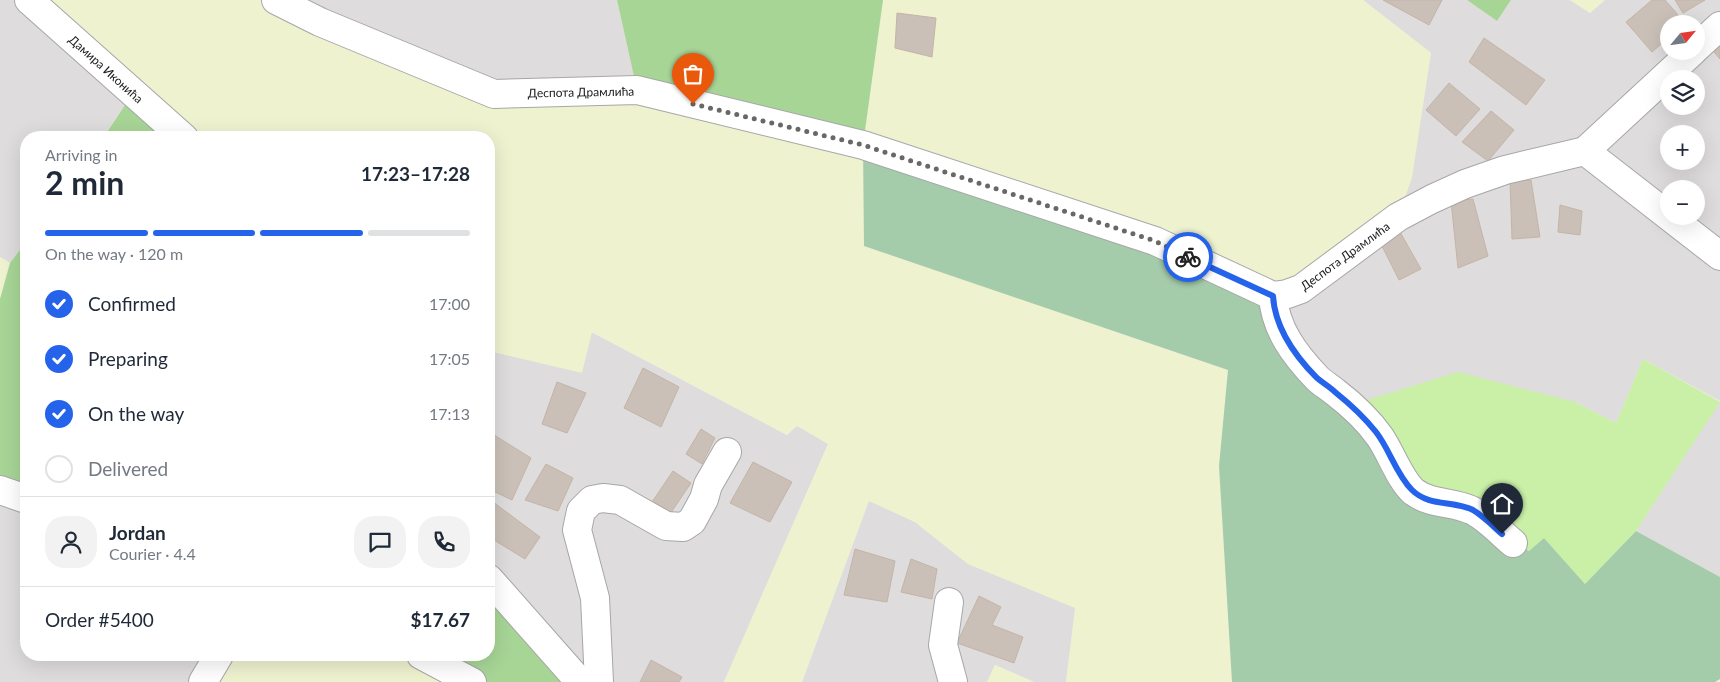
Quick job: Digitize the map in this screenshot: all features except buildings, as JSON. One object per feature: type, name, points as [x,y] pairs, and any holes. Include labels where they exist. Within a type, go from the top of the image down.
[{"type":"street","name":"Дамира Иконића","points":[[28,0],[176,131]]},
{"type":"street","name":"Деспота Драмлића","points":[[276,0],[320,22],[494,94],[637,90],[863,145],[1155,241],[1273,296],[1301,289],[1398,217],[1456,187],[1505,170],[1585,151],[1683,60]]},
{"type":"street","points":[[1705,40],[1720,26]]},
{"type":"street","points":[[1585,151],[1720,256]]},
{"type":"street","points":[[1273,296],[1278,324],[1286,338],[1318,379],[1351,405],[1381,438],[1412,490],[1423,498],[1437,503],[1454,504],[1472,510],[1513,543]]},
{"type":"street","points":[[599,682],[595,598],[577,530],[581,511],[592,500],[603,498],[620,500],[666,526],[683,527],[692,521],[704,500],[708,485],[727,452]]},
{"type":"street","points":[[0,490],[20,497]]},
{"type":"street","points":[[495,586],[580,682]]},
{"type":"street","points":[[948,602],[943,645],[953,682]]},
{"type":"street","points":[[203,682],[215,661]]},
{"type":"street","points":[[432,661],[472,682]]},
{"type":"shaded area","points":[[0,0],[29,0],[133,93],[107,131],[20,131],[20,250],[10,263],[0,257]]},
{"type":"shaded area","points":[[276,0],[617,0],[637,90],[494,94]]},
{"type":"shaded area","points":[[1363,0],[1467,0],[1497,21],[1511,0],[1570,0],[1590,13],[1605,0],[1720,0],[1720,401],[1643,359],[1616,423],[1575,402],[1351,405],[1286,338],[1287,294],[1431,53]]},
{"type":"shaded area","points":[[591,332],[787,435],[797,425],[828,444],[724,682],[580,682],[495,586],[495,352],[582,372]]},
{"type":"shaded area","points":[[1720,401],[1720,577],[1636,531]]},
{"type":"shaded area","points":[[0,499],[20,507],[20,661],[215,661],[203,682],[0,682]]},
{"type":"shaded area","points":[[868,500],[915,522],[968,564],[1076,608],[1066,682],[1034,682],[995,665],[987,682],[802,682]]},
{"type":"green space","points":[[29,0],[276,0],[494,94],[637,90],[863,144],[883,0],[1363,0],[1431,53],[1412,178],[1398,217],[1301,289],[864,246],[1228,370],[1219,466],[1232,682],[1066,682],[1075,608],[968,564],[915,522],[869,501],[802,682],[724,682],[828,444],[797,426],[787,435],[592,332],[582,373],[495,352],[495,131],[177,131]]},
{"type":"green space","points":[[617,0],[883,0],[863,145],[637,90]]},
{"type":"green space","points":[[1467,0],[1511,0],[1497,21]]},
{"type":"green space","points":[[1570,0],[1605,0],[1590,13]]},
{"type":"green space","points":[[133,93],[176,131],[108,131]]},
{"type":"green space","points":[[863,145],[1074,214],[1274,310],[1404,478],[1529,551],[1544,538],[1585,584],[1636,531],[1720,577],[1720,679],[1715,682],[1232,682],[1219,466],[1228,370],[864,246]]},
{"type":"green space","points":[[20,250],[20,497],[0,490],[0,299],[10,263]]},
{"type":"green space","points":[[0,257],[10,263],[0,299]]},
{"type":"green space","points":[[1643,359],[1720,402],[1636,531],[1585,584],[1544,538],[1529,551],[1437,503],[1351,405],[1458,372],[1575,402],[1616,423]]},
{"type":"green space","points":[[495,586],[580,682],[470,682],[428,661],[495,661]]},
{"type":"green space","points":[[215,661],[428,661],[470,682],[203,682]]},
{"type":"green space","points":[[995,665],[1034,682],[987,682]]},
{"type":"way so far","points":[[693,104],[863,145],[1155,241],[1188,257]]},
{"type":"route","points":[[1188,257],[1273,296],[1278,324],[1286,338],[1318,379],[1351,405],[1381,438],[1412,490],[1423,498],[1437,503],[1454,504],[1472,510],[1502,534]]}]
